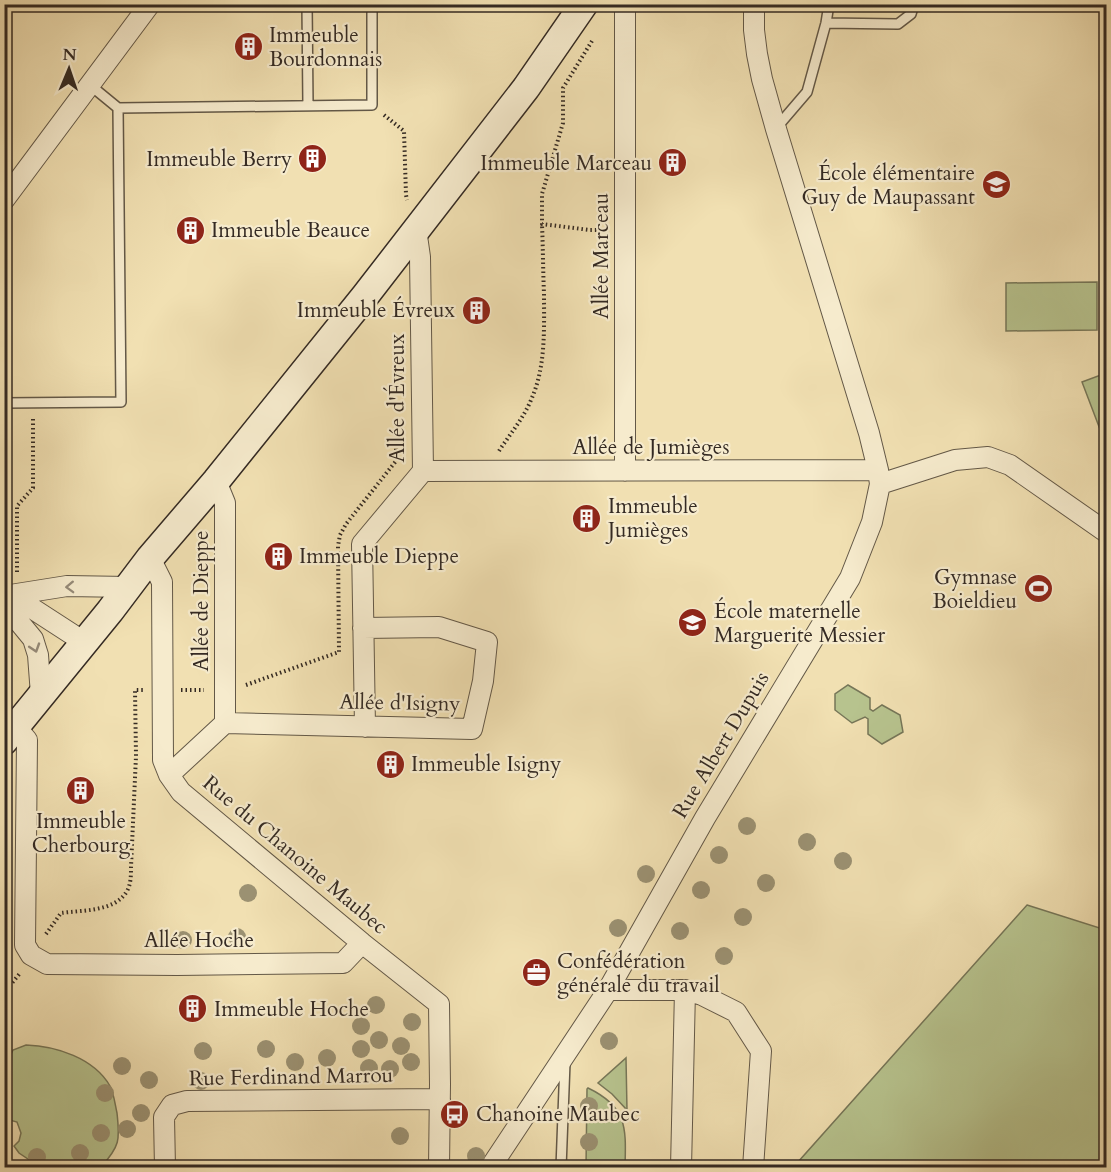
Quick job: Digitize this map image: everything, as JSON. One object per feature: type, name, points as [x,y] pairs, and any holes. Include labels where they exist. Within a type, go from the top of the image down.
[{"type":"street","points":[[4,200],[150,4]]},
{"type":"street","points":[[10,734],[150,558],[216,481],[366,296],[526,88],[584,4]]},
{"type":"street","name":"Allée Marceau","points":[[625,4],[626,471]]},
{"type":"street","name":"Rue Albert Dupuis","points":[[490,1167],[608,990],[705,818],[850,578],[872,522],[879,477],[870,433],[762,79],[754,30],[754,4]]},
{"type":"street","name":"Allée d'Évreux","points":[[365,727],[362,544],[423,471],[420,257],[416,229]]},
{"type":"street","name":"Allée de Jumièges","points":[[423,471],[626,471],[879,477],[955,459],[988,457],[1010,465],[1107,532]]},
{"type":"street","name":"Allée de Dieppe","points":[[216,481],[225,503],[225,723]]},
{"type":"street","name":"Rue du Chanoine Maubec","points":[[150,558],[162,582],[163,760],[169,775],[181,792],[439,1004],[439,1167]]},
{"type":"street","points":[[9,598],[67,586],[128,587]]},
{"type":"street","points":[[9,598],[48,617],[84,642]]},
{"type":"street","points":[[4,615],[19,622],[33,639],[38,655],[41,695]]},
{"type":"street","name":"Allée d'Isigny","points":[[225,723],[472,729],[483,681],[487,642],[439,627],[363,628]]},
{"type":"street","points":[[169,775],[225,723]]},
{"type":"street","name":"Allée Hoche","points":[[10,734],[27,740],[25,945],[31,955],[47,964],[343,963],[362,943]]},
{"type":"street","points":[[608,990],[685,990],[702,994],[736,1012],[762,1051],[753,1167]]},
{"type":"street","points":[[681,1167],[685,990]]},
{"type":"street","name":"Rue Ferdinand Marrou","points":[[165,1167],[164,1117],[172,1105],[187,1101],[440,1099]]},
{"type":"lane","points":[[307,4],[308,106]]},
{"type":"lane","points":[[90,85],[118,108],[372,105],[372,4]]},
{"type":"lane","points":[[776,129],[807,92],[829,4]]},
{"type":"lane","points":[[826,23],[897,24],[910,14],[914,4]]},
{"type":"lane","points":[[4,403],[121,402],[118,108]]},
{"type":"lane","points":[[561,1167],[566,1053]]},
{"type":"path","points":[[484,471],[517,427],[532,399],[540,372],[544,314],[542,194],[563,123],[563,88],[597,32]]},
{"type":"path","points":[[372,105],[404,131],[406,195],[416,229]]},
{"type":"path","points":[[542,224],[590,230],[626,230]]},
{"type":"path","points":[[9,598],[17,506],[33,488],[33,403]]},
{"type":"green space","points":[[1097,282],[1097,330],[1006,331],[1006,283]]},
{"type":"green space","points":[[1106,373],[1106,445],[1082,382]]},
{"type":"green space","points":[[848,685],[870,698],[870,709],[873,711],[882,705],[900,715],[903,732],[882,744],[868,734],[868,719],[865,717],[852,723],[835,710],[835,694]]},
{"type":"green space","points":[[1027,905],[1106,930],[1106,1167],[796,1167],[798,1162]]},
{"type":"green space","points":[[26,1045],[50,1048],[73,1055],[94,1068],[110,1086],[117,1113],[118,1136],[112,1154],[101,1167],[40,1167],[19,1153],[14,1146],[19,1141],[21,1133],[17,1122],[6,1119],[8,1061],[13,1050]]},
{"type":"green space","points":[[626,1058],[627,1110],[598,1083]]},
{"type":"green space","points":[[588,1088],[601,1095],[618,1111],[624,1130],[625,1167],[586,1167]]},
{"type":"place","name":"Immeuble Bourdonnais","points":[[248,47]]},
{"type":"place","name":"Immeuble Berry","points":[[313,159]]},
{"type":"place","name":"Immeuble Marceau","points":[[673,163]]},
{"type":"place","name":"École élémentaire Guy de Maupassant","points":[[996,185]]},
{"type":"place","name":"Immeuble Beauce","points":[[190,230]]},
{"type":"place","name":"Immeuble Évreux","points":[[476,310]]},
{"type":"place","name":"Immeuble Jumièges","points":[[587,518]]},
{"type":"place","name":"Immeuble Dieppe","points":[[278,556]]},
{"type":"place","name":"Gymnase Boieldieu","points":[[1038,589]]},
{"type":"place","name":"École maternelle Marguerite Messier","points":[[693,623]]},
{"type":"place","name":"Immeuble Isigny","points":[[390,764]]},
{"type":"place","name":"Immeuble Cherbourg","points":[[81,790]]},
{"type":"place","name":"Confédération générale du travail","points":[[536,973]]},
{"type":"place","name":"Immeuble Hoche","points":[[193,1009]]},
{"type":"place","name":"Chanoine Maubec","points":[[455,1114]]}]
